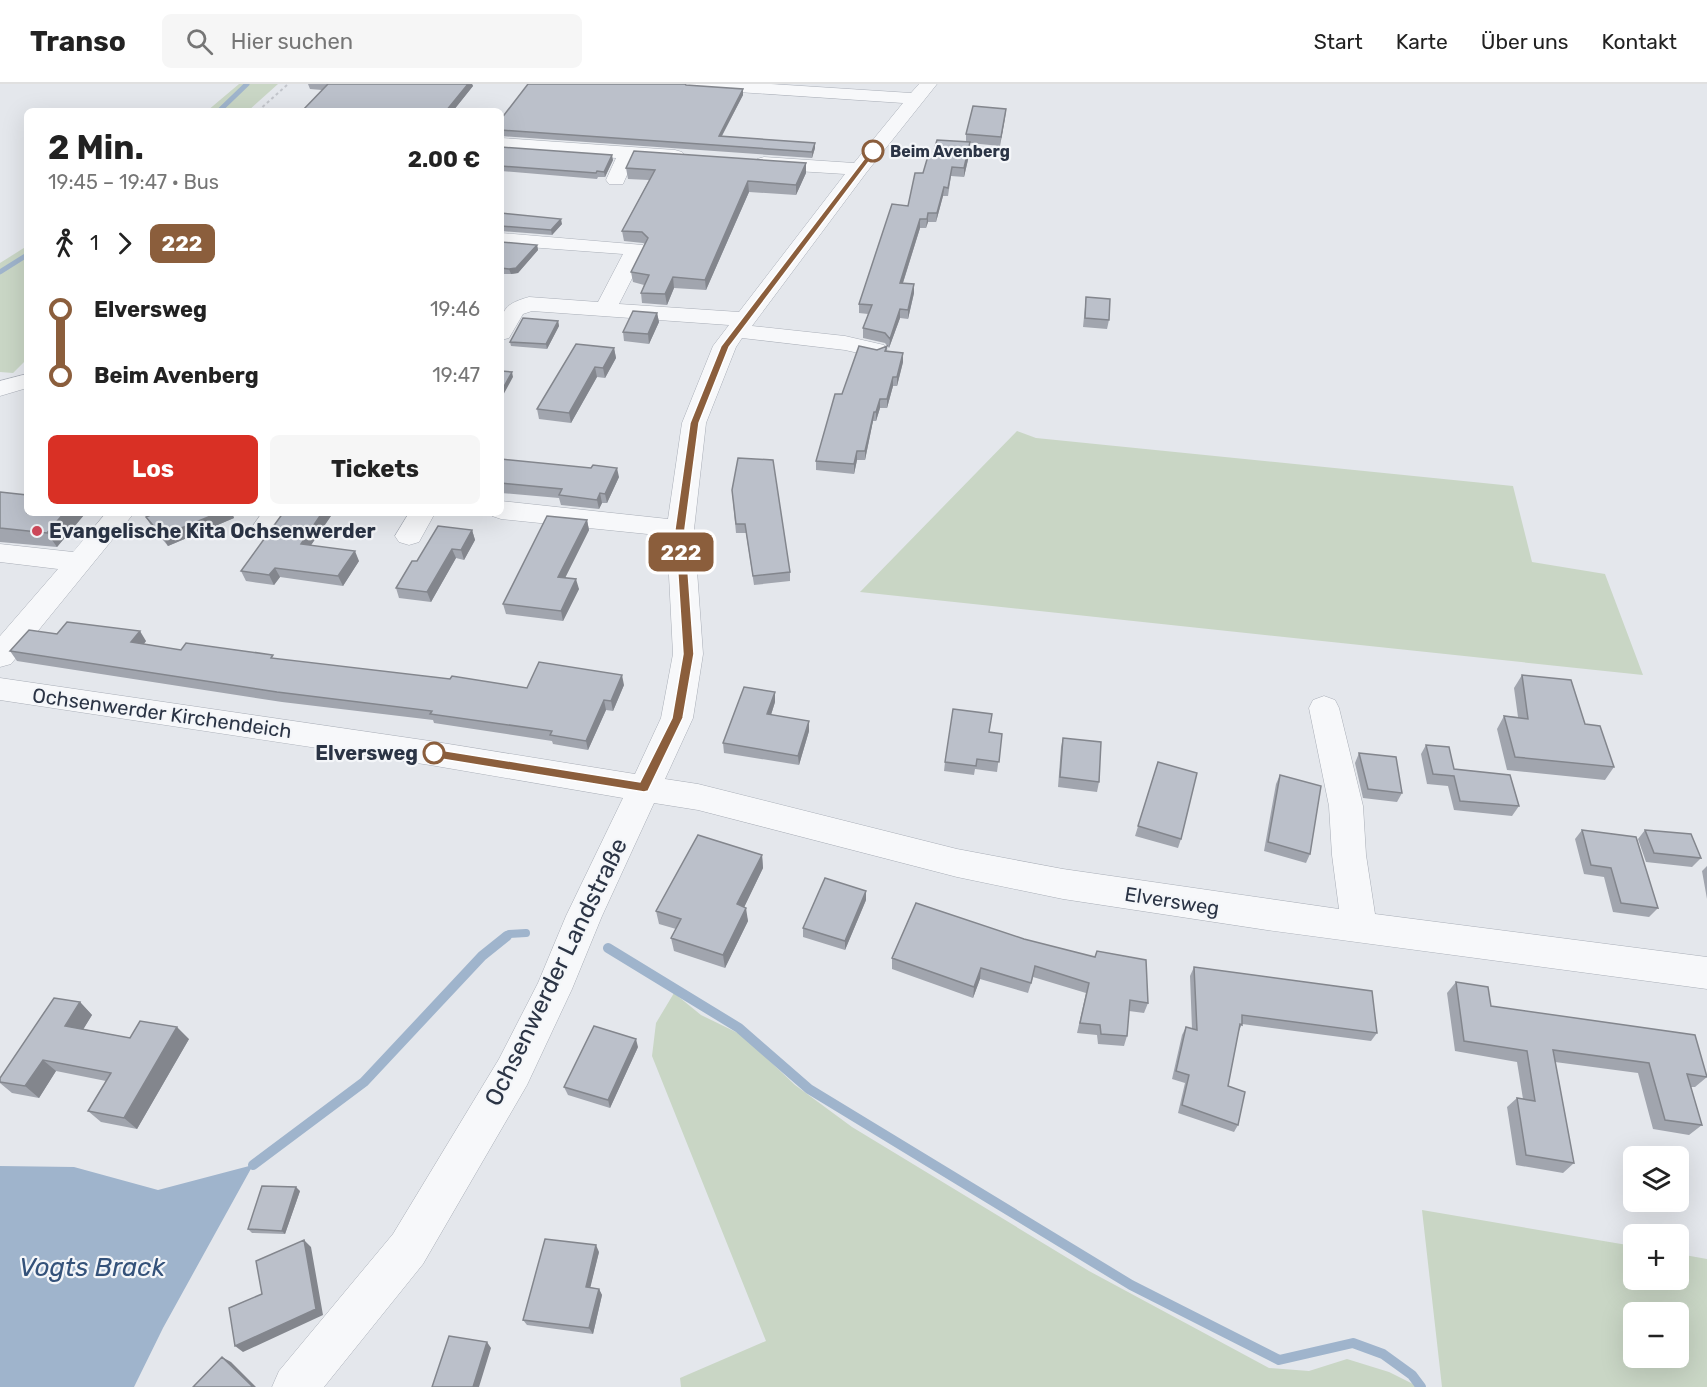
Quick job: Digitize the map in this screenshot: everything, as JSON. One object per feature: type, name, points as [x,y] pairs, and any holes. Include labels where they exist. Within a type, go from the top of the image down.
[{"type":"street","points":[[693,84],[922,92]]},
{"type":"street","name":"Ochsenwerder Landstraße","points":[[295,1387],[408,1249],[513,1072],[554,989],[584,916],[678,718],[688,654],[680,529],[694,423],[725,346],[859,169],[922,92]]},
{"type":"street","points":[[504,144],[697,158]]},
{"type":"street","points":[[616,180],[627,153]]},
{"type":"street","points":[[743,161],[859,169]]},
{"type":"street","points":[[582,245],[597,222]]},
{"type":"street","points":[[504,239],[636,249],[604,310]]},
{"type":"street","points":[[504,328],[515,310],[525,305],[604,310],[741,325],[876,350]]},
{"type":"street","points":[[0,389],[24,379]]},
{"type":"street","points":[[504,510],[680,529]]},
{"type":"street","points":[[0,656],[118,516]]},
{"type":"street","points":[[409,536],[420,516]]},
{"type":"street","points":[[0,553],[70,571]]},
{"type":"street","points":[[0,573],[70,571]]},
{"type":"street","name":"Ochsenwerder Kirchendeich","points":[[0,689],[644,787]]},
{"type":"street","points":[[1324,708],[1346,806],[1348,848],[1359,927]]},
{"type":"street","name":"Elversweg","points":[[644,787],[698,796],[957,863],[1039,879],[1267,915],[1707,973]]},
{"type":"path","points":[[261,108],[288,84]]},
{"type":"green space","points":[[239,84],[278,84],[251,108],[211,108]]},
{"type":"green space","points":[[24,248],[24,362],[13,373],[0,372],[0,263]]},
{"type":"green space","points":[[1017,431],[1036,438],[1513,486],[1532,562],[1605,574],[1643,675],[860,592]]},
{"type":"green space","points":[[674,993],[701,1015],[742,1035],[795,1085],[852,1127],[1089,1271],[1269,1368],[1309,1371],[1347,1359],[1389,1372],[1419,1387],[681,1387],[680,1378],[766,1341],[652,1056],[656,1023]]},
{"type":"green space","points":[[1422,1210],[1623,1244],[1623,1290],[1689,1290],[1689,1256],[1707,1259],[1707,1387],[1442,1387]]},
{"type":"water","name":"Vogts Brack","points":[[253,1165],[163,1328],[134,1387],[0,1387],[0,1166],[74,1167],[158,1190]]},
{"type":"building","points":[[328,84],[468,84],[448,108],[305,108]]},
{"type":"building","points":[[528,84],[685,84],[743,89],[719,136],[815,143],[812,152],[504,130],[504,115]]},
{"type":"building","points":[[973,106],[1006,109],[1001,137],[966,134]]},
{"type":"building","points":[[937,140],[970,142],[964,168],[952,167],[948,188],[944,187],[937,213],[928,213],[927,219],[920,219],[900,283],[914,284],[908,310],[900,309],[890,339],[885,333],[863,328],[872,305],[859,304],[892,204],[908,206],[915,173],[923,173],[928,156],[932,157]]},
{"type":"building","points":[[504,147],[612,155],[604,172],[597,171],[596,173],[504,166]]},
{"type":"building","points":[[634,151],[806,163],[796,185],[748,181],[705,280],[673,277],[665,294],[641,293],[649,275],[631,272],[648,238],[642,232],[622,231],[655,170],[626,168]]},
{"type":"building","points":[[504,213],[561,219],[551,230],[504,226]]},
{"type":"building","points":[[504,242],[537,245],[516,268],[504,268]]},
{"type":"building","points":[[1086,297],[1110,299],[1109,320],[1085,318]]},
{"type":"building","points":[[633,311],[657,313],[648,334],[623,332]]},
{"type":"building","points":[[523,318],[558,321],[546,344],[510,342]]},
{"type":"building","points":[[576,344],[614,348],[603,368],[595,367],[569,413],[537,409]]},
{"type":"building","points":[[859,346],[877,350],[887,346],[885,351],[903,353],[897,377],[893,377],[887,399],[880,399],[876,412],[874,412],[865,451],[857,451],[854,464],[816,461],[835,394],[842,394]]},
{"type":"building","points":[[504,371],[512,372],[504,387]]},
{"type":"building","points":[[738,458],[773,460],[790,572],[753,576],[745,524],[736,524],[732,490]]},
{"type":"building","points":[[504,459],[591,468],[593,465],[617,468],[605,494],[600,493],[597,500],[559,495],[562,489],[504,483]]},
{"type":"building","points":[[0,492],[24,495],[24,516],[61,516],[47,533],[0,528]]},
{"type":"building","points":[[148,516],[211,516],[162,536],[146,517]]},
{"type":"building","points":[[281,516],[320,516],[301,544],[355,551],[338,576],[275,568],[269,575],[241,571]]},
{"type":"building","points":[[547,516],[587,520],[558,577],[576,579],[561,611],[503,604]]},
{"type":"building","points":[[438,526],[472,530],[461,550],[452,549],[427,592],[396,588],[412,561],[417,561]]},
{"type":"building","points":[[67,622],[140,631],[131,642],[181,650],[186,643],[273,655],[271,658],[450,679],[452,676],[527,688],[539,662],[622,675],[611,701],[604,700],[586,741],[550,735],[552,731],[430,714],[432,711],[277,692],[10,651],[29,630],[57,634]]},
{"type":"building","points":[[1522,675],[1571,680],[1585,724],[1600,726],[1614,767],[1515,757],[1504,716],[1528,719]]},
{"type":"building","points":[[744,687],[775,692],[767,714],[809,721],[798,756],[723,743]]},
{"type":"building","points":[[953,709],[992,714],[989,732],[1002,734],[999,762],[977,759],[976,766],[945,762]]},
{"type":"building","points":[[1063,738],[1101,742],[1099,782],[1060,777]]},
{"type":"building","points":[[1426,745],[1449,747],[1454,769],[1510,775],[1519,806],[1460,801],[1454,776],[1433,774]]},
{"type":"building","points":[[1359,753],[1396,757],[1402,793],[1368,789]]},
{"type":"building","points":[[1158,762],[1197,773],[1181,839],[1138,826]]},
{"type":"building","points":[[1280,775],[1321,786],[1310,854],[1268,842]]},
{"type":"building","points":[[1582,830],[1636,837],[1658,908],[1621,903],[1611,868],[1591,865]]},
{"type":"building","points":[[1645,830],[1691,834],[1701,858],[1654,853]]},
{"type":"building","points":[[698,835],[762,855],[737,904],[746,908],[723,955],[671,938],[681,919],[656,911]]},
{"type":"building","points":[[825,878],[866,891],[845,941],[803,928]]},
{"type":"building","points":[[916,903],[1024,939],[1095,957],[1097,951],[1146,960],[1148,1003],[1130,1000],[1127,1036],[1101,1034],[1100,1025],[1080,1023],[1089,983],[1035,966],[1031,983],[981,968],[974,987],[892,958]]},
{"type":"building","points":[[1194,967],[1372,991],[1377,1033],[1242,1015],[1242,1025],[1240,1024],[1228,1086],[1245,1092],[1238,1125],[1182,1105],[1189,1075],[1176,1071],[1186,1027],[1197,1030]]},
{"type":"building","points":[[1456,982],[1488,987],[1491,1006],[1695,1035],[1707,1077],[1687,1074],[1702,1125],[1665,1120],[1649,1063],[1553,1050],[1574,1163],[1526,1155],[1517,1098],[1535,1101],[1527,1051],[1464,1041]]},
{"type":"building","points":[[54,998],[80,1002],[65,1026],[130,1038],[140,1021],[177,1027],[124,1118],[88,1111],[111,1073],[43,1060],[25,1086],[0,1082],[0,1078]]},
{"type":"building","points":[[594,1026],[636,1039],[608,1100],[564,1087]]},
{"type":"building","points":[[262,1186],[296,1187],[282,1231],[248,1229]]},
{"type":"building","points":[[545,1239],[596,1245],[586,1287],[599,1289],[589,1328],[523,1320]]},
{"type":"building","points":[[304,1240],[316,1309],[235,1346],[229,1308],[262,1294],[256,1261]]},
{"type":"building","points":[[449,1336],[487,1342],[473,1387],[432,1387]]},
{"type":"building","points":[[222,1357],[252,1386],[193,1387]]},
{"type":"waterway","points":[[222,108],[247,84]]},
{"type":"waterway","points":[[0,272],[24,257]]},
{"type":"waterway","points":[[505,937],[509,934],[526,933]]},
{"type":"waterway","points":[[253,1165],[364,1082],[482,956],[507,936]]},
{"type":"waterway","points":[[608,948],[739,1028],[809,1089],[1131,1285],[1279,1360],[1353,1343],[1383,1354],[1412,1375],[1421,1387]]},
{"type":"bus line","name":"222","points":[[434,753],[644,787],[678,718],[688,654],[680,529],[694,423],[725,346],[873,151]]},
{"type":"place","name":"Beim Avenberg","points":[[873,151]]},
{"type":"place","name":"Evangelische Kita Ochsenwerder","points":[[37,531]]},
{"type":"place","name":"Elversweg","points":[[434,753]]}]
